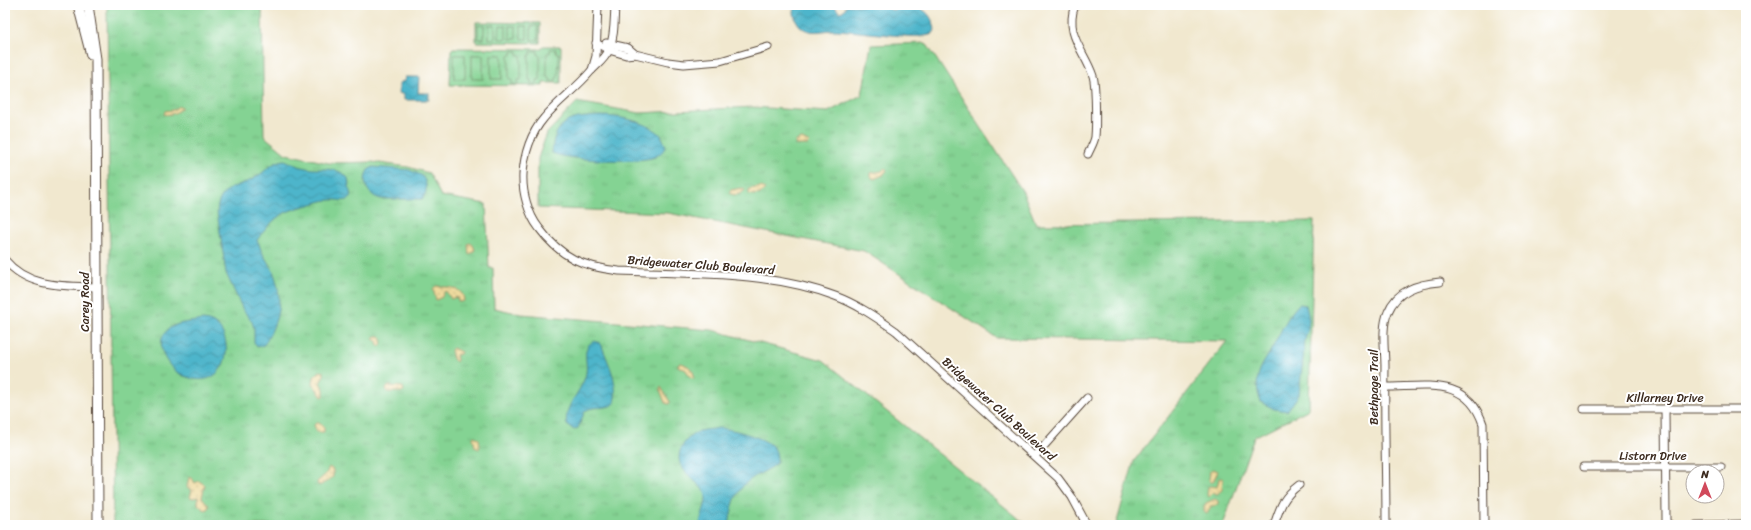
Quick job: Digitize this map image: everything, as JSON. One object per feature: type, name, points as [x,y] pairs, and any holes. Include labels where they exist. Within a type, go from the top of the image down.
[{"type":"street","name":"Carey Road","points":[[78,5],[86,33],[95,78]]},
{"type":"street","name":"Carey Road","points":[[88,5],[95,51],[98,525]]},
{"type":"street","name":"Bridgewater Club Boulevard","points":[[592,70],[596,56],[598,5]]},
{"type":"street","points":[[610,47],[613,32],[614,5]]},
{"type":"street","points":[[1069,5],[1072,13],[1072,29],[1094,82],[1095,138],[1088,154]]},
{"type":"street","points":[[1072,13],[1075,5]]},
{"type":"street","points":[[596,43],[610,47],[628,48],[635,54],[668,62],[694,64],[720,61],[768,47]]},
{"type":"street","name":"Bridgewater Club Boulevard","points":[[610,47],[602,61],[592,70],[585,80],[544,117],[528,146],[524,164],[523,180],[527,203],[534,221],[547,240],[561,252],[579,262],[598,268],[619,271],[758,278],[790,283],[836,296],[871,314],[896,331],[1058,478],[1072,497],[1087,525]]},
{"type":"street","points":[[5,260],[17,272],[39,283],[58,286],[97,287]]},
{"type":"street","name":"Bethpage Trail","points":[[1386,525],[1384,387],[1385,327],[1388,312],[1397,298],[1404,292],[1424,284],[1440,282]]},
{"type":"street","points":[[1384,387],[1447,387],[1461,393],[1478,412],[1483,424],[1484,525]]},
{"type":"street","points":[[1035,456],[1087,398]]},
{"type":"street","name":"Killarney Drive","points":[[1584,409],[1746,409]]},
{"type":"street","points":[[1664,409],[1665,514],[1669,524]]},
{"type":"street","name":"Listorn Drive","points":[[1584,467],[1685,467]]},
{"type":"street","points":[[1274,525],[1288,493],[1299,485]]},
{"type":"street","points":[[1696,525],[1746,524]]},
{"type":"green space","points":[[107,5],[262,5],[264,136],[286,154],[329,163],[372,162],[408,167],[429,173],[441,196],[486,204],[489,268],[493,268],[494,308],[521,314],[712,330],[823,360],[1027,525],[113,525]]},
{"type":"green space","points":[[476,22],[540,23],[540,43],[476,42]]},
{"type":"green space","points":[[478,25],[484,25],[484,39],[478,39]]},
{"type":"green space","points":[[489,25],[495,25],[495,39],[489,39]]},
{"type":"green space","points":[[500,25],[506,26],[506,39],[499,39]]},
{"type":"green space","points":[[510,26],[516,26],[516,39],[510,39]]},
{"type":"green space","points":[[521,26],[527,26],[527,39],[521,39]]},
{"type":"green space","points":[[531,26],[538,26],[538,40],[531,40]]},
{"type":"green space","points":[[926,43],[1023,192],[1036,224],[1314,221],[1309,409],[1254,437],[1223,525],[1116,525],[1134,461],[1227,341],[997,338],[864,251],[668,213],[538,208],[538,158],[547,133],[577,102],[640,113],[752,107],[828,112],[862,95],[871,45]]},
{"type":"green space","points":[[543,46],[561,46],[561,83],[543,83],[543,86],[450,85],[451,50],[453,48],[542,49]]},
{"type":"green space","points":[[550,49],[556,49],[556,53],[559,53],[558,77],[556,78],[556,81],[550,81],[550,78],[547,77],[547,53],[550,53]]},
{"type":"green space","points":[[512,51],[518,51],[518,55],[521,55],[521,80],[518,80],[518,84],[512,84],[512,80],[509,79],[509,55],[512,55]]},
{"type":"green space","points":[[531,51],[538,51],[538,55],[540,55],[540,80],[537,80],[537,84],[531,84],[531,80],[529,80],[529,55],[531,55]]},
{"type":"green space","points":[[454,55],[465,55],[465,79],[454,79]]},
{"type":"green space","points":[[472,55],[483,55],[483,79],[472,79]]},
{"type":"green space","points":[[491,55],[502,55],[502,79],[491,79]]},
{"type":"sand","points":[[179,106],[182,107],[177,112],[172,114],[164,114],[165,111],[173,110]]},
{"type":"sand","points":[[802,139],[810,143],[808,145],[795,145],[796,141]]},
{"type":"sand","points":[[885,168],[887,170],[883,175],[874,179],[871,177],[871,173],[882,171]]},
{"type":"sand","points":[[761,187],[765,189],[760,194],[749,194],[749,189]]},
{"type":"sand","points":[[742,188],[745,190],[739,194],[729,193],[731,190]]},
{"type":"sand","points":[[470,243],[473,245],[475,250],[469,255],[468,244]]},
{"type":"sand","points":[[436,286],[454,288],[463,295],[464,301],[459,302],[456,297],[451,299],[446,291],[442,297],[436,300],[433,289]]},
{"type":"sand","points":[[376,336],[380,336],[382,339],[381,346],[378,346],[377,341],[373,339]]},
{"type":"sand","points":[[453,348],[461,352],[460,354],[456,355],[456,362],[453,359],[451,350]]},
{"type":"sand","points":[[680,363],[690,368],[693,372],[694,378],[690,377],[686,370],[678,366]]},
{"type":"sand","points":[[320,371],[324,372],[320,383],[324,389],[324,396],[322,397],[313,384],[314,377]]},
{"type":"sand","points":[[389,386],[403,387],[404,392],[388,392],[386,389]]},
{"type":"sand","points":[[661,387],[670,402],[669,404],[665,403],[660,389]]},
{"type":"sand","points":[[319,423],[324,427],[324,432],[317,432],[314,425]]},
{"type":"sand","points":[[474,436],[479,439],[479,449],[475,447]]},
{"type":"sand","points":[[329,467],[333,470],[333,477],[321,485],[318,485],[317,482],[326,474]]},
{"type":"sand","points":[[1213,469],[1218,471],[1213,482],[1211,482],[1209,480],[1210,471]]},
{"type":"sand","points":[[189,477],[192,478],[195,483],[199,481],[205,485],[202,497],[209,506],[207,510],[203,509],[198,504],[198,497],[190,497],[192,490],[187,487]]},
{"type":"sand","points":[[1219,479],[1223,479],[1222,490],[1217,494],[1213,492],[1209,497],[1207,495],[1208,487],[1217,487]]},
{"type":"sand","points":[[1215,499],[1218,501],[1218,505],[1211,506],[1207,514],[1204,512],[1206,503]]},
{"type":"water","points":[[795,5],[834,5],[839,12],[843,11],[847,5],[886,5],[892,10],[914,5],[924,10],[928,14],[934,25],[935,31],[926,36],[915,36],[886,35],[843,30],[811,31],[804,29],[797,22],[794,15]]},
{"type":"water","points":[[405,77],[419,77],[418,93],[429,93],[429,100],[404,100],[404,95],[399,93],[399,84],[405,81]]},
{"type":"water","points":[[599,116],[622,118],[646,125],[659,133],[666,146],[659,155],[655,157],[635,160],[585,159],[558,155],[551,152],[557,131],[566,122],[578,118]]},
{"type":"water","points":[[285,160],[298,166],[311,169],[328,169],[339,171],[348,178],[351,198],[344,201],[322,201],[291,210],[279,216],[257,240],[273,271],[279,300],[276,318],[269,336],[264,345],[257,347],[254,342],[254,328],[252,322],[243,310],[226,273],[217,212],[222,196],[226,191],[251,180],[274,164]]},
{"type":"water","points":[[373,167],[409,170],[421,175],[426,184],[424,196],[422,199],[381,199],[372,195],[367,188],[365,179],[368,170]]},
{"type":"water","points":[[1299,304],[1306,305],[1309,319],[1305,340],[1299,395],[1287,411],[1274,409],[1261,402],[1257,384],[1258,377],[1261,367],[1283,327],[1294,309]]},
{"type":"water","points":[[203,320],[215,324],[222,333],[226,345],[226,357],[221,369],[212,377],[199,380],[182,375],[170,366],[161,346],[165,333],[173,326],[181,323]]},
{"type":"water","points":[[594,341],[600,343],[602,346],[612,374],[615,388],[614,404],[607,407],[588,409],[585,411],[578,428],[574,430],[567,425],[567,412],[583,383],[586,372],[587,348]]},
{"type":"water","points":[[718,428],[746,434],[768,443],[775,450],[777,463],[751,479],[741,488],[733,505],[729,525],[700,525],[706,500],[705,492],[682,467],[679,457],[680,451],[686,441],[695,433]]}]
